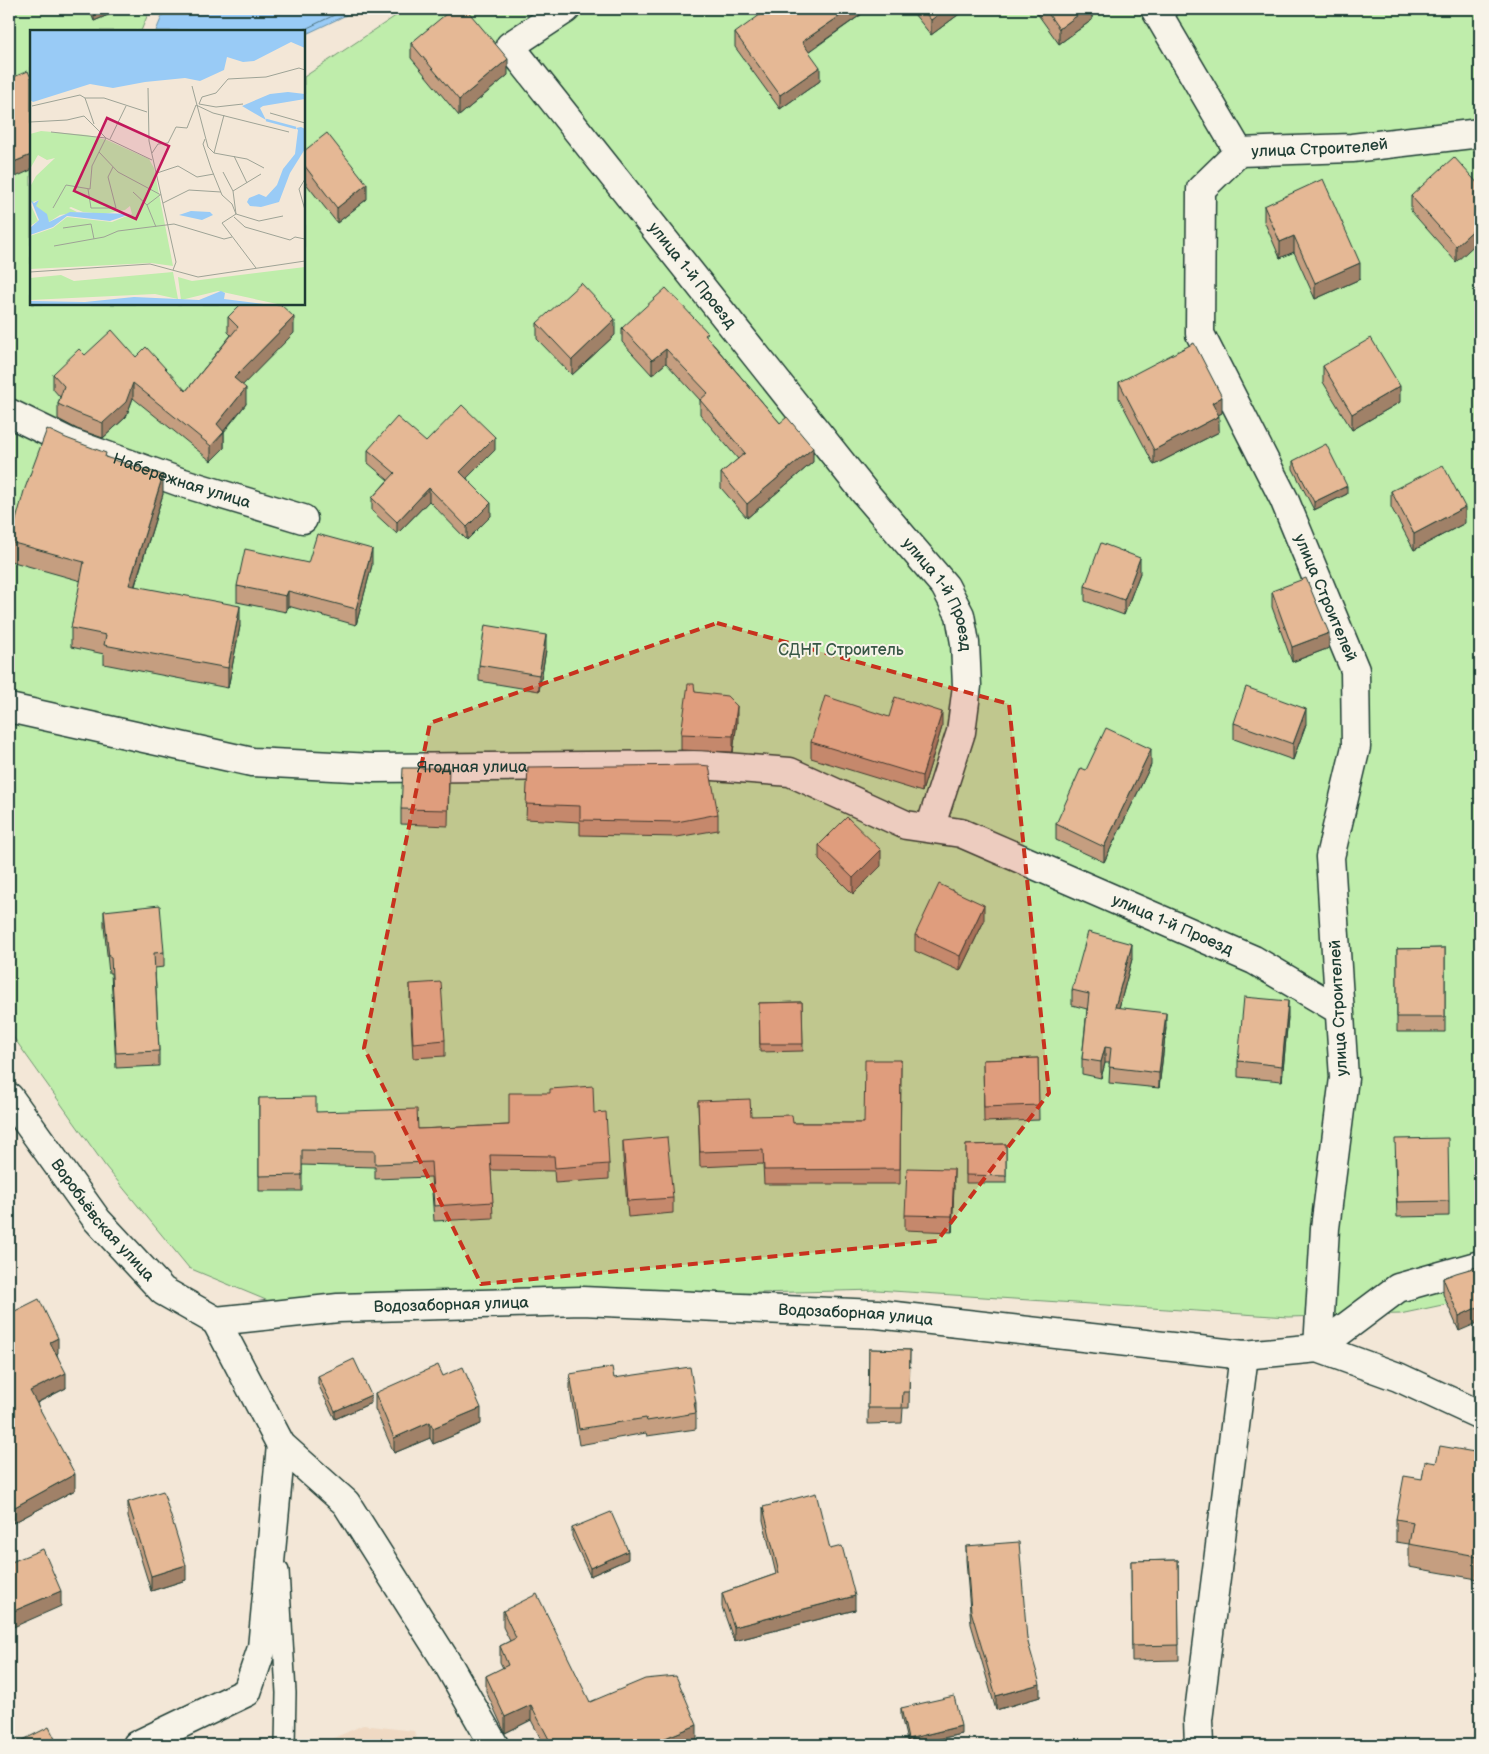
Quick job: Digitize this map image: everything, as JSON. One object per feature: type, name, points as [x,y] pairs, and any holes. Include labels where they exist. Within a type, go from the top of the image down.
[{"type":"street","name":"улица 1-й Проезд","points":[[566,9],[510,46],[866,494],[945,586],[960,615],[966,643],[968,686],[961,732],[930,828],[961,833],[1254,960],[1339,1010]]},
{"type":"street","points":[[1155,9],[1239,152]]},
{"type":"street","name":"улица Строителей","points":[[1318,1348],[1325,1228],[1344,1078],[1330,857],[1356,747],[1355,670],[1284,499],[1200,334],[1201,189],[1239,152],[1352,148],[1480,133]]},
{"type":"street","name":"Набережная улица","points":[[9,414],[71,443],[107,456],[180,482],[303,519]]},
{"type":"street","name":"Ягодная улица","points":[[9,708],[252,762],[373,768],[701,765],[790,772],[906,825],[930,828]]},
{"type":"street","name":"Воробьёвская улица","points":[[9,1099],[103,1227],[163,1291],[216,1321]]},
{"type":"street","points":[[1318,1348],[1398,1288],[1480,1265]]},
{"type":"street","name":"Водозаборная улица","points":[[216,1321],[338,1308],[582,1301],[877,1314],[1244,1355],[1318,1348],[1398,1377],[1480,1415]]},
{"type":"street","points":[[216,1321],[281,1445],[346,1503],[450,1666],[494,1745]]},
{"type":"street","points":[[1199,1745],[1198,1720],[1244,1355]]},
{"type":"street","points":[[137,1745],[246,1692],[262,1648],[281,1445]]},
{"type":"lane","points":[[276,1510],[286,1692],[285,1745]]},
{"type":"highlighted area","points":[[717,623],[1009,704],[1049,1093],[937,1241],[481,1284],[364,1048],[430,723]]},
{"type":"shaded area","points":[[363,1725],[414,1731],[419,1745],[318,1745]]},
{"type":"green space","name":"СДНТ Строитель","points":[[9,9],[150,9],[141,30],[30,30],[30,305],[305,305],[305,76],[406,9],[1480,9],[1480,1297],[1400,1314],[1288,1317],[877,1290],[278,1305],[189,1268],[106,1167],[9,1031]]},
{"type":"water","points":[[165,9],[359,9],[305,35],[305,30],[156,30]]},
{"type":"building","points":[[92,9],[105,9],[94,13]]},
{"type":"building","points":[[452,9],[466,9],[508,59],[459,100],[411,43]]},
{"type":"building","points":[[768,9],[850,9],[802,42],[820,67],[780,95],[735,33]]},
{"type":"building","points":[[922,9],[946,9],[931,20]]},
{"type":"building","points":[[1045,9],[1086,9],[1059,29]]},
{"type":"building","points":[[28,71],[30,76],[30,155],[9,164],[9,79]]},
{"type":"building","points":[[327,133],[367,184],[337,208],[305,166],[305,150]]},
{"type":"building","points":[[1454,157],[1480,186],[1480,224],[1456,246],[1411,196]]},
{"type":"building","points":[[1323,179],[1360,263],[1315,283],[1294,236],[1280,242],[1264,206]]},
{"type":"building","points":[[581,283],[615,319],[572,360],[537,323]]},
{"type":"building","points":[[666,288],[708,333],[705,335],[780,423],[787,417],[813,448],[747,504],[721,473],[745,453],[700,400],[708,393],[666,349],[652,360],[622,328]]},
{"type":"building","points":[[240,305],[281,305],[294,317],[234,378],[246,388],[217,424],[224,432],[211,446],[133,383],[126,402],[103,423],[58,404],[64,386],[53,374],[79,349],[85,355],[112,330],[136,357],[146,347],[186,391],[238,327],[228,317]]},
{"type":"building","points":[[1371,338],[1400,386],[1352,414],[1323,366]]},
{"type":"building","points":[[1194,343],[1222,397],[1212,403],[1219,416],[1154,450],[1119,382]]},
{"type":"building","points":[[462,405],[495,437],[460,472],[491,503],[467,527],[429,488],[397,522],[372,498],[395,473],[368,450],[397,417],[426,442]]},
{"type":"building","points":[[47,429],[106,453],[105,457],[163,475],[129,585],[240,606],[228,668],[104,645],[106,635],[71,628],[84,562],[10,542],[24,491]]},
{"type":"building","points":[[1326,444],[1347,486],[1314,502],[1293,461]]},
{"type":"building","points":[[1443,465],[1465,507],[1414,534],[1391,491]]},
{"type":"building","points":[[317,534],[372,549],[356,609],[288,591],[286,596],[237,586],[245,549],[308,563]]},
{"type":"building","points":[[1101,543],[1140,558],[1124,600],[1085,586]]},
{"type":"building","points":[[1306,578],[1329,633],[1292,647],[1272,591]]},
{"type":"building","points":[[485,625],[546,635],[539,675],[479,665]]},
{"type":"building","points":[[688,684],[694,684],[695,692],[727,696],[737,706],[733,736],[681,734]]},
{"type":"building","points":[[1246,687],[1306,709],[1293,744],[1234,723]]},
{"type":"building","points":[[825,696],[889,717],[895,697],[942,712],[922,776],[811,742]]},
{"type":"building","points":[[1106,728],[1151,749],[1104,847],[1056,824],[1081,768],[1086,770]]},
{"type":"building","points":[[709,766],[718,814],[677,822],[580,820],[580,806],[526,804],[528,767]]},
{"type":"building","points":[[403,768],[449,768],[448,810],[401,809]]},
{"type":"building","points":[[847,817],[881,850],[853,878],[819,845]]},
{"type":"building","points":[[939,884],[984,905],[960,956],[915,935]]},
{"type":"building","points":[[160,905],[164,952],[154,953],[159,1051],[116,1053],[111,957],[109,957],[104,911]]},
{"type":"building","points":[[9,920],[13,929],[9,932]]},
{"type":"building","points":[[1088,932],[1132,944],[1115,1007],[1166,1013],[1159,1073],[1109,1067],[1111,1048],[1105,1047],[1101,1062],[1082,1059],[1089,994],[1072,990]]},
{"type":"building","points":[[1445,948],[1445,1017],[1397,1017],[1397,949]]},
{"type":"building","points":[[441,982],[445,1040],[413,1043],[410,984]]},
{"type":"building","points":[[1244,997],[1288,1001],[1282,1066],[1238,1061]]},
{"type":"building","points":[[802,1002],[803,1044],[760,1044],[759,1003]]},
{"type":"building","points":[[1038,1058],[1039,1105],[984,1107],[983,1060]]},
{"type":"building","points":[[865,1060],[901,1060],[900,1169],[764,1170],[763,1150],[700,1152],[698,1101],[750,1099],[751,1116],[792,1115],[793,1123],[864,1123]]},
{"type":"building","points":[[593,1086],[594,1113],[606,1112],[609,1164],[555,1168],[554,1156],[490,1155],[493,1202],[434,1206],[431,1162],[375,1164],[375,1151],[302,1150],[302,1175],[259,1176],[259,1098],[316,1097],[316,1112],[417,1109],[418,1129],[509,1125],[509,1093],[550,1093],[550,1089]]},
{"type":"building","points":[[667,1137],[673,1198],[628,1201],[623,1141]]},
{"type":"building","points":[[1448,1138],[1449,1201],[1397,1202],[1395,1139]]},
{"type":"building","points":[[1006,1144],[1006,1176],[966,1175],[966,1145]]},
{"type":"building","points":[[907,1168],[954,1169],[952,1216],[905,1215]]},
{"type":"building","points":[[1480,1266],[1480,1306],[1459,1316],[1443,1278]]},
{"type":"building","points":[[39,1299],[58,1338],[50,1342],[66,1373],[30,1391],[75,1474],[13,1508],[9,1501],[9,1431],[11,1429],[9,1424],[9,1314]]},
{"type":"building","points":[[869,1349],[910,1350],[909,1392],[903,1392],[902,1408],[868,1408]]},
{"type":"building","points":[[354,1359],[371,1395],[335,1411],[318,1376]]},
{"type":"building","points":[[438,1365],[443,1376],[463,1367],[481,1408],[433,1428],[430,1422],[394,1438],[375,1393]]},
{"type":"building","points":[[612,1367],[614,1378],[690,1367],[696,1413],[647,1421],[646,1418],[579,1429],[570,1374]]},
{"type":"building","points":[[1440,1446],[1480,1453],[1480,1539],[1477,1556],[1409,1544],[1413,1522],[1396,1519],[1404,1476],[1422,1479],[1425,1461],[1436,1463]]},
{"type":"building","points":[[163,1491],[186,1565],[151,1576],[128,1502]]},
{"type":"building","points":[[816,1493],[830,1549],[842,1546],[855,1596],[734,1627],[722,1593],[779,1573],[763,1507]]},
{"type":"building","points":[[611,1512],[628,1551],[590,1568],[572,1528]]},
{"type":"building","points":[[1019,1542],[1027,1639],[1040,1684],[996,1696],[971,1611],[966,1546]]},
{"type":"building","points":[[43,1549],[61,1591],[9,1613],[9,1563]]},
{"type":"building","points":[[1178,1560],[1179,1645],[1132,1646],[1131,1561]]},
{"type":"building","points":[[537,1594],[590,1702],[645,1679],[676,1676],[697,1725],[648,1745],[552,1745],[531,1705],[505,1717],[486,1676],[508,1665],[500,1646],[516,1638],[503,1611]]},
{"type":"building","points":[[954,1696],[961,1726],[908,1739],[901,1708]]},
{"type":"building","points":[[49,1727],[58,1745],[13,1745]]}]
